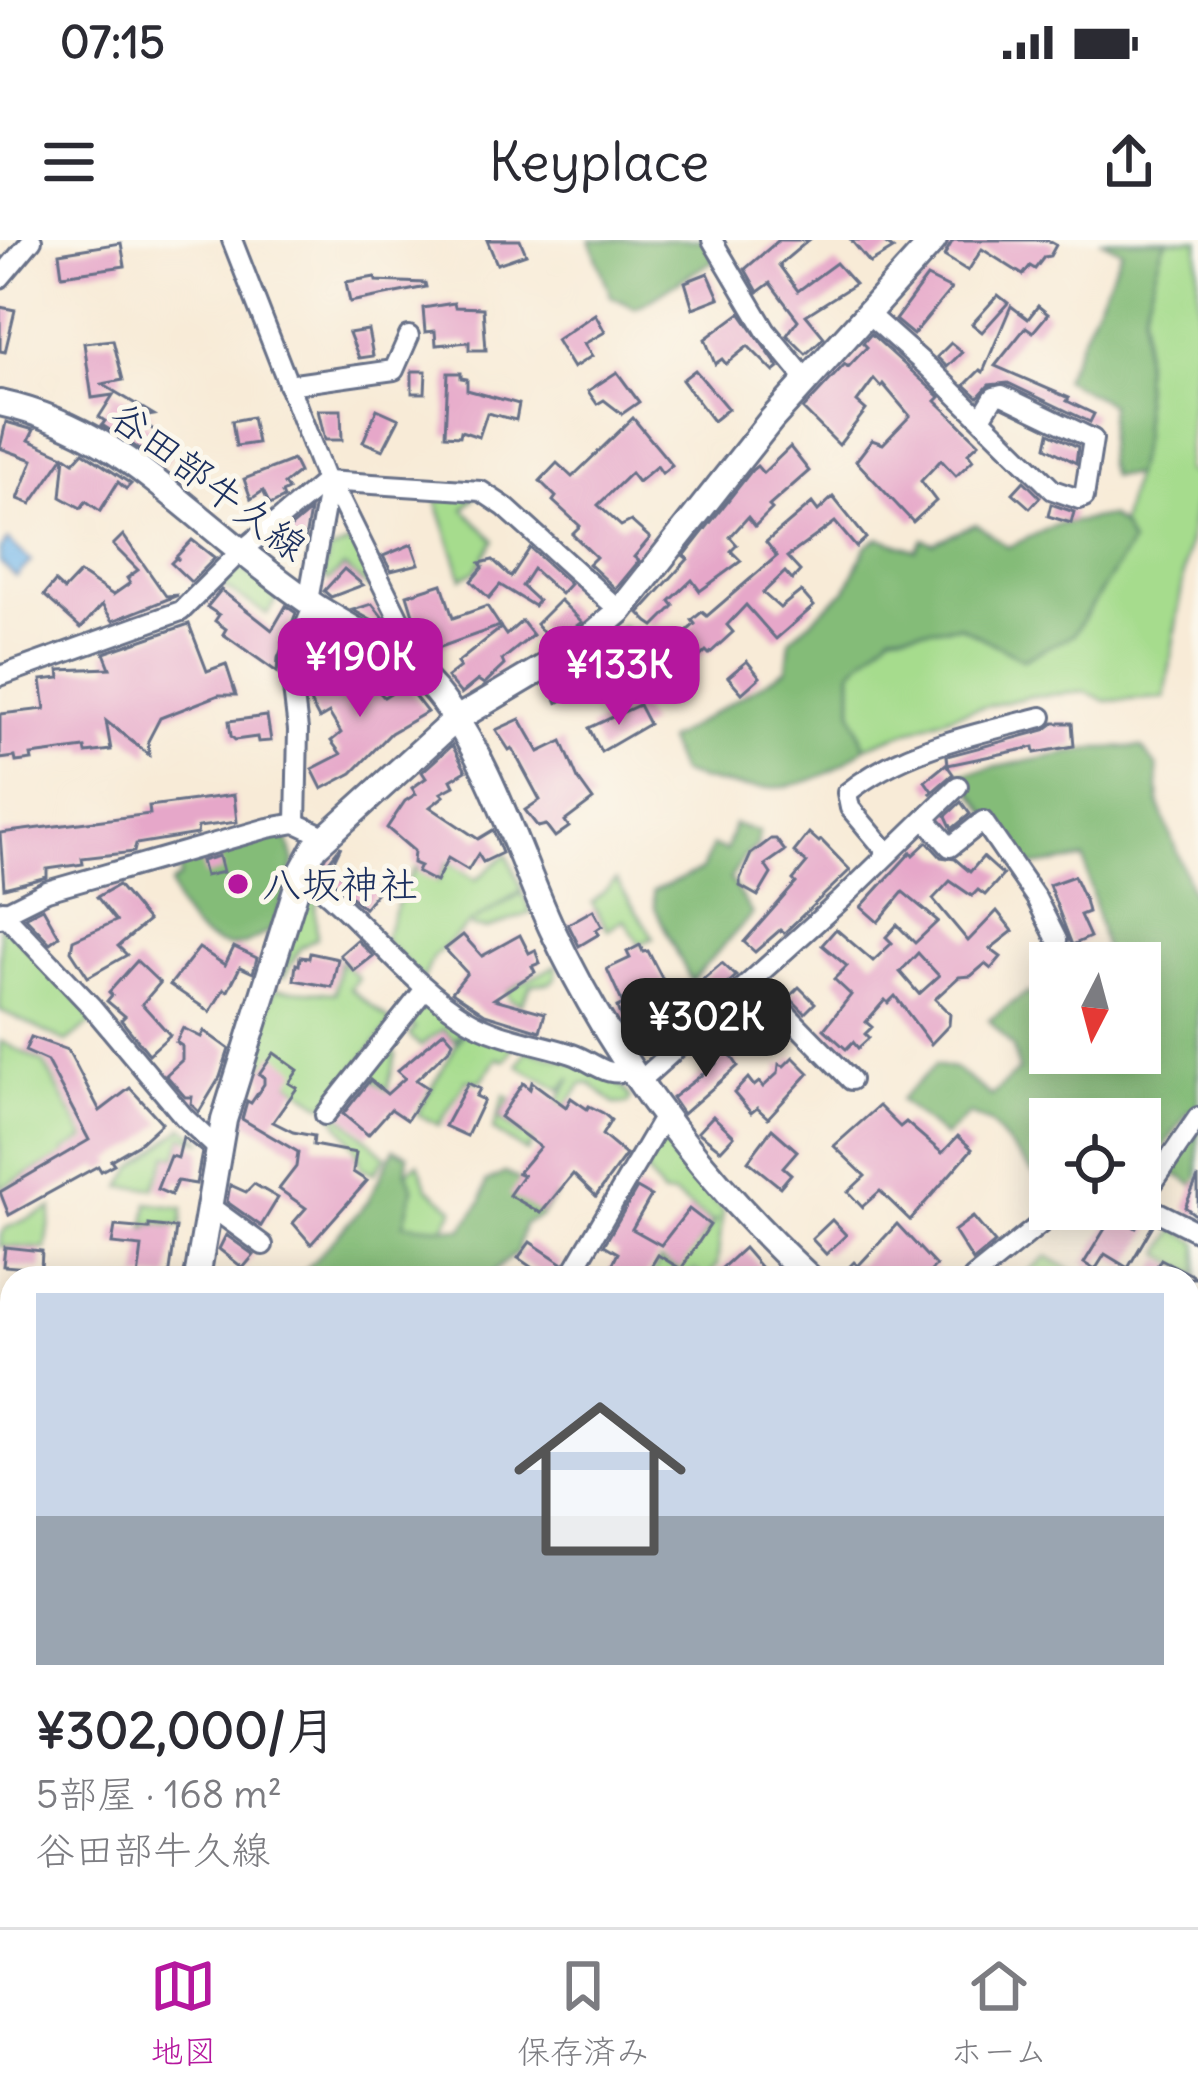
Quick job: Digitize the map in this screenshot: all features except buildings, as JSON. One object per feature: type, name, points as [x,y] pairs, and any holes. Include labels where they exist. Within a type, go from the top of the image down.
[{"type":"street","points":[[0,278],[32,240]]},
{"type":"street","points":[[232,240],[326,481],[341,501],[416,652],[418,673]]},
{"type":"street","points":[[712,240],[756,317],[806,380]]},
{"type":"street","points":[[198,1266],[218,1148],[301,873],[325,836],[455,720],[578,647],[620,611],[806,380],[934,240]]},
{"type":"street","points":[[867,313],[1053,490],[1084,497],[1093,439],[1002,395],[994,397],[981,418]]},
{"type":"street","points":[[289,385],[394,370],[409,336]]},
{"type":"street","name":"谷田部牛久線","points":[[0,403],[44,413],[91,434],[136,464],[311,603],[418,673],[455,720],[577,979],[634,1076],[741,1212],[797,1266]]},
{"type":"street","points":[[296,823],[298,730],[290,663],[311,603],[326,481]]},
{"type":"street","points":[[0,676],[181,611],[241,551],[326,481],[482,491],[620,611]]},
{"type":"street","points":[[887,852],[850,808],[847,793],[868,778],[961,735],[1042,717]]},
{"type":"street","points":[[301,873],[363,925],[425,989],[488,1030],[572,1054],[616,1076],[634,1076],[753,980],[958,786]]},
{"type":"street","points":[[925,819],[950,847],[983,821],[1036,898],[1057,940]]},
{"type":"street","points":[[218,1148],[184,1118],[92,1006],[2,914],[46,891],[296,823],[325,836]]},
{"type":"street","points":[[753,980],[851,1080]]},
{"type":"street","points":[[326,1115],[425,989]]},
{"type":"street","points":[[1161,1172],[1198,1117]]},
{"type":"street","points":[[575,1266],[663,1118]]},
{"type":"street","points":[[207,1204],[263,1245]]},
{"type":"street","points":[[1161,1214],[1198,1232]]},
{"type":"street","points":[[988,1266],[1033,1230]]},
{"type":"green space","points":[[590,240],[705,240],[715,261],[635,308],[611,296]]},
{"type":"green space","points":[[1100,240],[1168,240],[1144,311],[1143,435],[1134,475],[1111,476],[1106,463],[1110,404],[1063,379],[1122,251]]},
{"type":"green space","points":[[1168,240],[1198,240],[1198,330],[1186,471],[1198,476],[1198,482],[1165,698],[1105,701],[1086,692],[1032,696],[958,713],[865,747],[852,710],[852,670],[892,632],[960,626],[1023,659],[1074,634],[1130,544],[1121,525],[1143,435],[1144,311]]},
{"type":"green space","points":[[435,496],[475,497],[464,509],[494,540],[476,570],[462,578]]},
{"type":"green space","points":[[1109,516],[1121,525],[1131,544],[1073,635],[1023,659],[960,626],[892,632],[852,670],[852,710],[865,747],[844,764],[822,776],[777,787],[730,785],[680,773],[667,741],[787,669],[790,639],[846,590],[867,545],[879,538],[916,550],[923,539],[933,543],[976,524],[1008,547],[1056,525]]},
{"type":"green space","points":[[355,541],[390,611],[388,613],[378,605],[382,598],[344,567],[328,581],[323,576],[329,552]]},
{"type":"green space","points":[[239,566],[279,596],[267,614],[221,585]]},
{"type":"green space","points":[[622,626],[647,656],[631,669],[606,640]]},
{"type":"green space","points":[[1141,747],[1157,767],[1159,805],[1198,908],[1198,1116],[1189,1110],[1161,1152],[1161,1098],[1029,1098],[1029,1168],[990,1123],[969,1114],[944,1137],[900,1100],[936,1065],[957,1070],[991,1096],[1019,1070],[1013,1047],[989,1020],[1028,992],[1029,1074],[1161,1074],[1161,942],[1103,942],[1084,859],[1026,867],[959,774],[1096,748]]},
{"type":"green space","points":[[734,824],[759,832],[757,846],[730,879],[752,914],[691,981],[655,908],[653,891],[702,870],[712,846],[726,851]]},
{"type":"green space","points":[[286,834],[294,862],[274,928],[234,946],[217,943],[197,931],[183,914],[171,884],[180,877],[178,861]]},
{"type":"green space","points":[[507,854],[522,890],[474,921],[522,893],[531,913],[487,929],[472,927],[471,922],[433,957],[423,980],[384,939],[416,867],[438,881],[447,862],[476,880]]},
{"type":"green space","points":[[616,880],[654,938],[639,944],[624,919],[608,930],[592,903]]},
{"type":"green space","points":[[308,888],[319,897],[317,938],[300,948],[284,977],[280,976]]},
{"type":"green space","points":[[0,927],[7,927],[97,1019],[66,1042],[0,1010]]},
{"type":"green space","points":[[340,961],[358,978],[350,989],[392,1022],[325,1106],[255,1060],[274,989],[335,993]]},
{"type":"green space","points":[[557,965],[556,977],[550,983],[532,984],[521,1004],[510,999],[506,991]]},
{"type":"green space","points":[[425,1000],[465,1025],[455,1041],[443,1029],[420,1046],[409,1035],[415,1028],[409,1021]]},
{"type":"green space","points":[[467,1026],[512,1049],[505,1060],[497,1058],[481,1081],[466,1080],[439,1125],[417,1114]]},
{"type":"green space","points":[[0,1041],[44,1063],[85,1139],[64,1151],[65,1155],[0,1188]]},
{"type":"green space","points":[[390,1046],[396,1055],[387,1090],[366,1075]]},
{"type":"green space","points":[[526,1050],[598,1072],[631,1098],[627,1104],[614,1104],[591,1084],[582,1084],[540,1133],[571,1078],[561,1090],[518,1066]]},
{"type":"green space","points":[[505,1095],[511,1099],[499,1118],[523,1136],[556,1101],[527,1152],[493,1130]]},
{"type":"green space","points":[[337,1112],[386,1156],[374,1173],[361,1167],[332,1113]]},
{"type":"green space","points":[[184,1127],[204,1142],[183,1136],[177,1156],[168,1155],[154,1188],[122,1187],[133,1168]]},
{"type":"green space","points":[[1198,1128],[1198,1187],[1170,1171]]},
{"type":"green space","points":[[660,1137],[723,1211],[716,1266],[679,1266],[717,1219],[712,1223],[674,1195],[663,1195],[640,1163]]},
{"type":"green space","points":[[394,1149],[408,1155],[406,1172],[413,1188],[404,1224],[462,1229],[482,1201],[486,1182],[505,1173],[555,1196],[541,1216],[524,1224],[517,1252],[500,1266],[309,1266],[367,1203]]},
{"type":"green space","points":[[418,1163],[428,1188],[454,1209],[443,1229],[403,1224],[413,1188],[406,1172]]},
{"type":"green space","points":[[148,1203],[183,1208],[182,1226],[149,1224],[146,1248],[142,1247]]},
{"type":"green space","points":[[52,1208],[46,1249],[0,1246],[6,1228]]},
{"type":"green space","points":[[1175,1229],[1198,1243],[1198,1266],[1181,1266],[1161,1254]]},
{"type":"green space","points":[[1047,1256],[1064,1266],[1035,1266]]},
{"type":"water","points":[[8,540],[31,561],[16,577],[0,562],[0,549]]},
{"type":"place","name":"八坂神社","points":[[238,884]]}]
